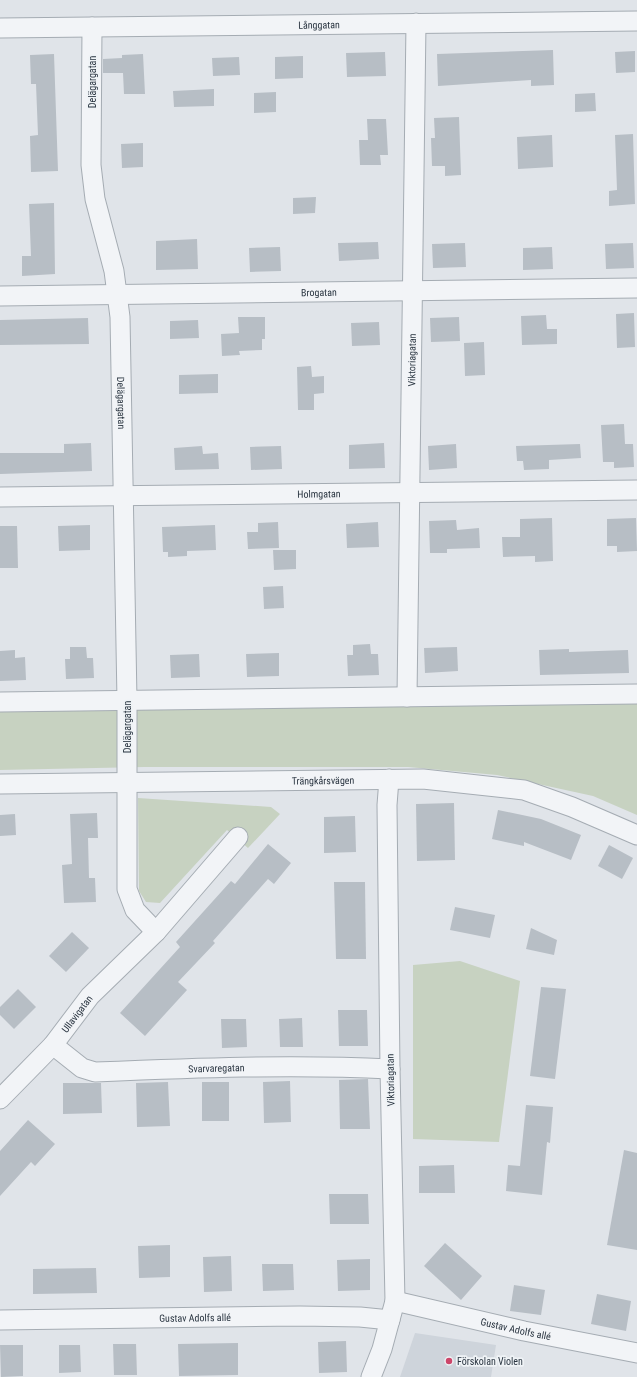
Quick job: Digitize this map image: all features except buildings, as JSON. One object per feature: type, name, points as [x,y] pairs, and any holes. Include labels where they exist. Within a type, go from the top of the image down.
[{"type":"street","name":"Långgatan","points":[[0,28],[637,20]]},
{"type":"street","name":"Viktoriagatan","points":[[407,697],[416,23]]},
{"type":"street","name":"Delägargatan","points":[[92,27],[91,165],[94,199],[114,271],[120,317],[122,495],[127,700],[126,783]]},
{"type":"street","name":"Brogatan","points":[[0,296],[637,288]]},
{"type":"street","name":"Holmgatan","points":[[0,497],[637,490]]},
{"type":"street","points":[[0,702],[637,694]]},
{"type":"street","name":"Viktoriagatan","points":[[370,1377],[382,1349],[395,1302],[390,1069],[387,805],[389,779]]},
{"type":"street","name":"Trängkårsvägen","points":[[0,784],[424,779],[524,790],[572,806],[637,835]]},
{"type":"street","points":[[126,783],[127,889],[135,910],[156,932]]},
{"type":"street","name":"Ullavigatan","points":[[3,1090],[53,1045],[90,996],[156,932],[238,837]]},
{"type":"street","name":"Svarvaregatan","points":[[53,1045],[82,1068],[95,1072],[223,1067],[355,1067],[390,1069]]},
{"type":"street","name":"Gustav Adolfs allé","points":[[395,1302],[524,1331],[637,1353]]},
{"type":"street","name":"Gustav Adolfs allé","points":[[0,1320],[300,1316],[360,1317],[390,1320]]},
{"type":"shaded area","name":"Förskolan Violen","points":[[415,1333],[496,1345],[491,1377],[400,1377]]},
{"type":"green space","points":[[637,697],[637,815],[593,796],[497,775],[408,767],[144,767],[0,770],[0,708]]},
{"type":"green space","points":[[138,798],[271,807],[280,814],[248,848],[227,830],[160,903],[146,902],[139,891]]},
{"type":"green space","points":[[460,961],[520,981],[499,1142],[413,1139],[413,965]]},
{"type":"place","name":"Förskolan Violen","points":[[449,1361]]}]
